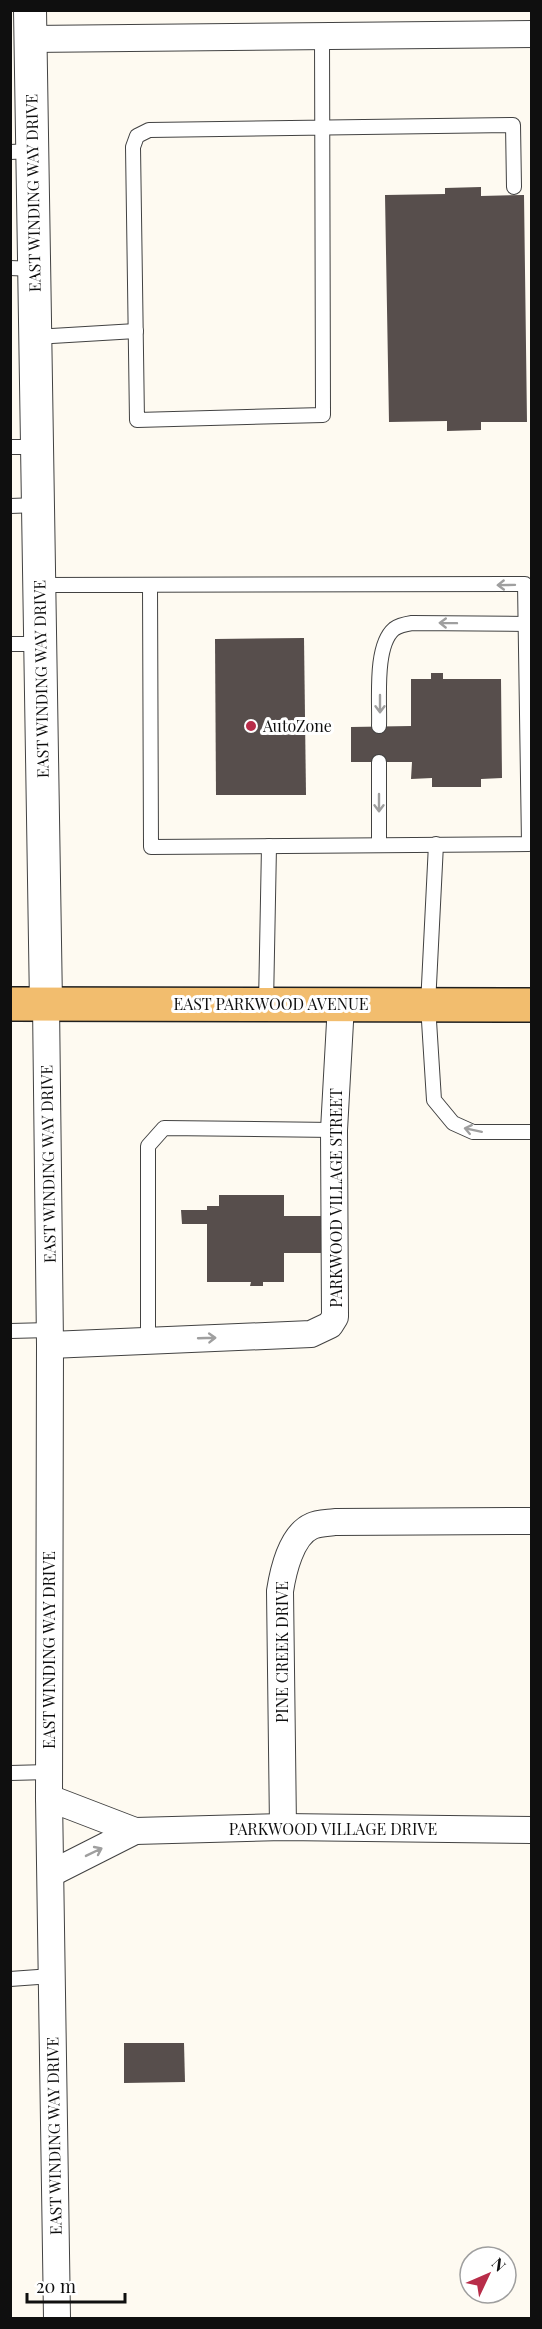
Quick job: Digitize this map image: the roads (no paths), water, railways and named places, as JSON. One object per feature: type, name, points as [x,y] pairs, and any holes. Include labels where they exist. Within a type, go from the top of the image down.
[{"type":"main road","name":"EAST PARKWOOD AVENUE","points":[[10,1004],[531,1005]]},
{"type":"street","points":[[30,25],[322,36],[531,34]]},
{"type":"street","name":"EAST WINDING WAY DRIVE","points":[[30,25],[21,152],[22,268],[35,337],[24,447],[24,506],[39,585],[25,644],[46,1004],[50,1337],[49,1798],[52,1873],[57,2319]]},
{"type":"street","name":"PARKWOOD VILLAGE STREET","points":[[50,1337],[148,1340],[311,1334],[330,1325],[335,1317],[334,1130],[340,1004]]},
{"type":"street","name":"PINE CREEK DRIVE","points":[[283,1827],[280,1591],[284,1564],[295,1545],[311,1526],[335,1522],[531,1521]]},
{"type":"street","name":"PARKWOOD VILLAGE DRIVE","points":[[49,1798],[135,1831],[283,1827],[531,1830]]},
{"type":"street","name":"PARKWOOD VILLAGE DRIVE","points":[[52,1873],[135,1831]]},
{"type":"lane","points":[[322,36],[322,127],[323,416],[137,420],[133,147],[137,136],[149,129],[322,127],[513,125],[514,187]]},
{"type":"lane","points":[[35,337],[136,331]]},
{"type":"lane","points":[[39,585],[337,587],[525,585],[528,624],[529,844],[151,847],[150,586]]},
{"type":"lane","points":[[379,726],[381,659],[386,640],[395,628],[412,622],[528,624]]},
{"type":"lane","points":[[379,762],[379,844]]},
{"type":"lane","points":[[436,844],[428,1005],[434,1100],[453,1123],[473,1132],[531,1132]]},
{"type":"lane","points":[[266,1004],[269,846]]},
{"type":"lane","points":[[148,1340],[148,1146],[164,1128],[334,1130]]},
{"type":"lane","points":[[10,1331],[50,1337]]},
{"type":"lane","points":[[10,1773],[49,1772]]},
{"type":"lane","points":[[10,1979],[52,1976]]},
{"type":"place","name":"AutoZone","points":[[251,726]]}]
